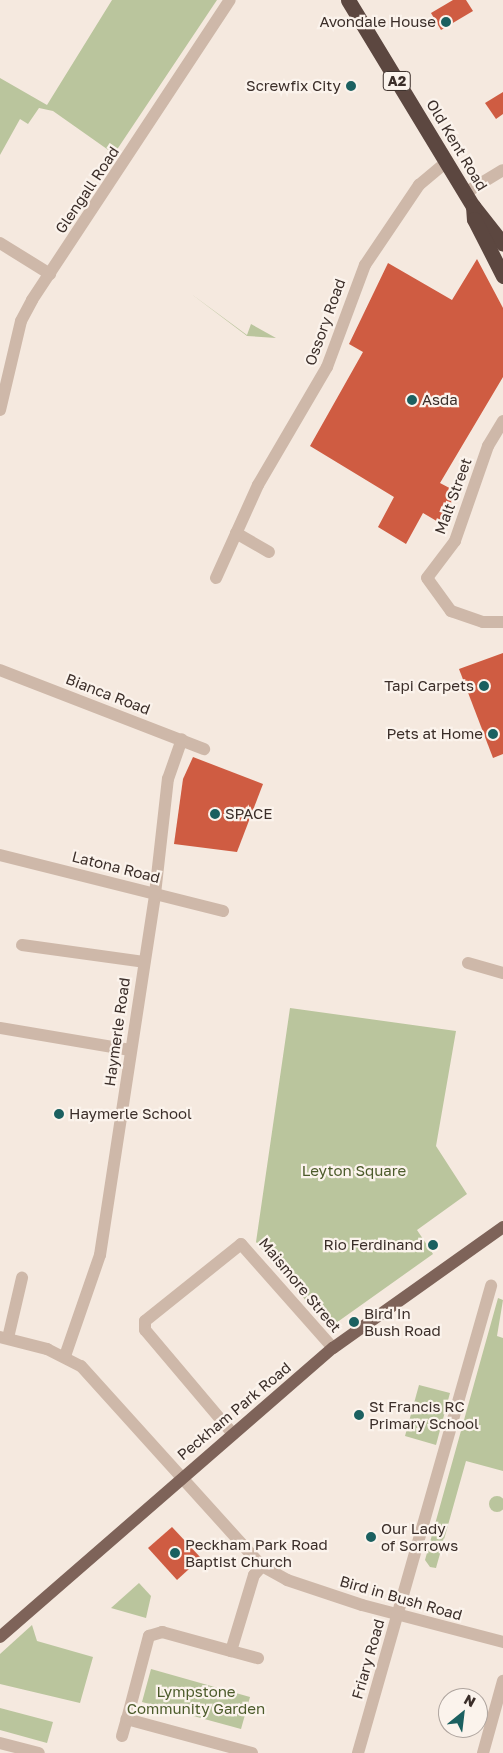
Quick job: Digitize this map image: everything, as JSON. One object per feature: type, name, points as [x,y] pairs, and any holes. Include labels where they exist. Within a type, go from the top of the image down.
[{"type":"highway","name":"Old Kent Road","points":[[348,0],[473,206],[503,244]]},
{"type":"highway","name":"Old Kent Road","points":[[473,206],[474,219],[503,276]]},
{"type":"main road","name":"Peckham Park Road","points":[[0,1637],[179,1479],[333,1348],[503,1227]]},
{"type":"street","name":"Glengall Road","points":[[0,410],[21,321],[230,0]]},
{"type":"street","name":"Ossory Road","points":[[216,578],[258,485],[327,367],[365,265],[414,192],[446,162]]},
{"type":"street","points":[[465,193],[503,170]]},
{"type":"street","points":[[0,243],[50,274]]},
{"type":"street","name":"Malt Street","points":[[503,421],[488,446],[455,542],[427,578],[452,611],[465,618],[503,622]]},
{"type":"street","points":[[236,533],[269,552]]},
{"type":"street","name":"Bianca Road","points":[[0,670],[204,749]]},
{"type":"street","name":"Haymerle Road","points":[[65,1356],[100,1255],[155,894],[168,779],[182,739]]},
{"type":"street","name":"Latona Road","points":[[0,855],[223,911]]},
{"type":"street","points":[[22,945],[144,962]]},
{"type":"street","points":[[468,963],[503,973]]},
{"type":"street","points":[[0,1028],[130,1050]]},
{"type":"street","name":"Maismore Street","points":[[233,1434],[145,1330],[146,1321],[241,1244],[333,1348]]},
{"type":"street","points":[[4,1338],[22,1278]]},
{"type":"street","name":"Friary Road","points":[[358,1753],[491,1286]]},
{"type":"street","name":"Bird in Bush Road","points":[[4,1338],[65,1356],[81,1366],[179,1479],[262,1566],[287,1580],[397,1616],[503,1642]]},
{"type":"street","points":[[231,1650],[254,1576],[262,1566]]},
{"type":"street","points":[[122,1736],[149,1636],[154,1632],[258,1658]]},
{"type":"street","points":[[483,1753],[503,1681]]},
{"type":"street","points":[[127,1718],[252,1753]]},
{"type":"street","points":[[0,1743],[39,1753]]},
{"type":"green space","points":[[112,0],[217,0],[114,154],[53,111],[39,108],[28,124],[20,119],[0,155],[0,78],[47,105]]},
{"type":"green space","points":[[190,293],[247,335],[251,324],[276,338],[247,336]]},
{"type":"green space","name":"Leyton Square","points":[[290,1008],[456,1031],[436,1146],[467,1194],[417,1230],[433,1254],[336,1323],[325,1323],[256,1242]]},
{"type":"green space","points":[[498,1298],[503,1300],[497,1336],[503,1338],[503,1471],[466,1461],[436,1568],[430,1567],[425,1560]]},
{"type":"green space","points":[[419,1385],[450,1393],[436,1445],[405,1436]]},
{"type":"green space","points":[[494,1496],[500,1496],[505,1501],[503,1510],[494,1512],[489,1507],[489,1501]]},
{"type":"green space","points":[[139,1583],[151,1596],[146,1618],[111,1608]]},
{"type":"green space","points":[[32,1625],[37,1641],[93,1657],[80,1703],[0,1684],[0,1654]]},
{"type":"green space","name":"Lympstone Community Garden","points":[[151,1669],[250,1697],[241,1729],[142,1702]]},
{"type":"green space","points":[[0,1708],[53,1722],[47,1743],[0,1730]]},
{"type":"building","name":"Avondale House","points":[[453,0],[466,0],[473,11],[441,30],[431,13]]},
{"type":"building","points":[[503,92],[503,114],[496,119],[485,103]]},
{"type":"building","name":"Asda","points":[[477,259],[503,308],[503,377],[440,483],[457,492],[440,523],[423,513],[406,544],[378,527],[394,497],[310,446],[363,352],[349,344],[388,263],[452,300]]},
{"type":"building","name":"Tapi Carpets","points":[[503,653],[503,754],[493,758],[459,669]]},
{"type":"building","name":"SPACE","points":[[193,757],[263,784],[237,852],[174,844],[183,779]]},
{"type":"building","name":"Peckham Park Road Baptist Church","points":[[172,1527],[201,1558],[177,1580],[148,1548]]},
{"type":"place","name":"Avondale House","points":[[446,22]]},
{"type":"place","name":"Screwfix City","points":[[351,86]]},
{"type":"place","name":"Asda","points":[[412,400]]},
{"type":"place","name":"Tapi Carpets","points":[[484,686]]},
{"type":"place","name":"Pets at Home","points":[[493,734]]},
{"type":"place","name":"SPACE","points":[[215,814]]},
{"type":"place","name":"Haymerle School","points":[[59,1114]]},
{"type":"place","name":"Rio Ferdinand","points":[[433,1245]]},
{"type":"place","name":"Bird In Bush Road","points":[[354,1322]]},
{"type":"place","name":"St Francis RC Primary School","points":[[359,1415]]},
{"type":"place","name":"Our Lady of Sorrows","points":[[371,1537]]},
{"type":"place","name":"Peckham Park Road Baptist Church","points":[[175,1553]]}]
